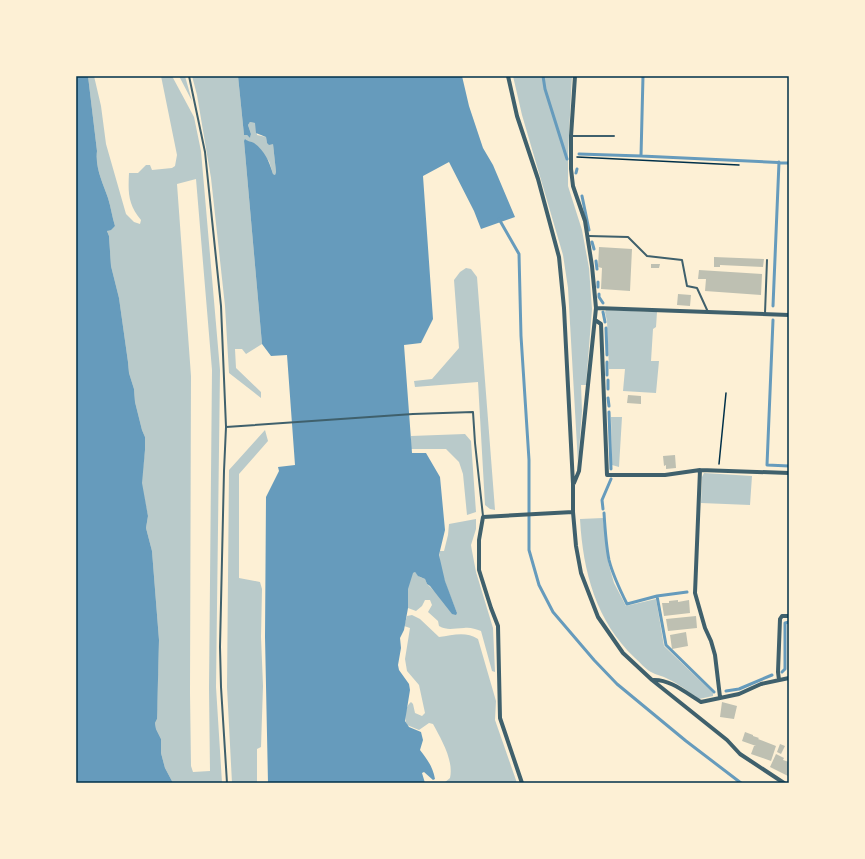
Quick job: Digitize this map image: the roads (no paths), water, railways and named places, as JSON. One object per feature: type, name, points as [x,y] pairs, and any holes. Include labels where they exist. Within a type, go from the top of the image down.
[{"type":"street","points":[[508,76],[517,116],[538,179],[559,257],[564,308],[573,484],[573,512],[576,546],[581,573],[598,617],[623,653],[652,680],[727,740],[740,754],[784,783]]},
{"type":"street","points":[[573,484],[579,471],[596,308],[592,266],[585,221],[573,186],[571,136],[575,76]]},
{"type":"street","points":[[596,308],[789,315]]},
{"type":"street","points":[[595,320],[601,324],[607,475],[665,475],[700,470],[789,473]]},
{"type":"street","points":[[700,470],[695,593],[705,628],[715,655],[720,698]]},
{"type":"street","points":[[522,783],[500,718],[498,626],[490,608],[479,570],[479,540],[483,517],[573,512]]},
{"type":"street","points":[[779,680],[780,619],[782,616],[789,616]]},
{"type":"street","points":[[652,680],[660,680],[671,684],[701,702],[739,694],[761,684],[789,678]]},
{"type":"lane","points":[[189,76],[205,152],[221,306],[226,427],[220,647],[227,783]]},
{"type":"lane","points":[[571,136],[614,136]]},
{"type":"lane","points":[[587,236],[628,238],[647,256],[682,260],[687,286],[697,288],[708,312]]},
{"type":"lane","points":[[765,314],[767,260]]},
{"type":"lane","points":[[226,427],[412,414],[474,412],[475,443],[483,517]]},
{"type":"water","points":[[76,76],[88,76],[97,151],[97,163],[115,226],[111,230],[107,231],[109,236],[111,266],[119,298],[129,373],[134,389],[135,402],[142,430],[145,437],[142,483],[148,516],[146,528],[152,551],[159,640],[157,719],[155,723],[161,739],[161,753],[165,768],[173,783],[76,783]]},
{"type":"water","points":[[238,76],[462,76],[469,106],[483,148],[493,165],[515,217],[481,229],[474,211],[449,162],[423,176],[433,319],[421,343],[404,345],[412,453],[426,453],[440,477],[445,530],[439,555],[445,581],[457,613],[456,615],[452,614],[427,584],[425,579],[418,576],[415,572],[413,573],[408,589],[408,608],[404,630],[400,638],[401,648],[398,665],[399,670],[409,684],[410,690],[405,721],[409,727],[421,732],[423,740],[420,750],[429,763],[435,779],[433,780],[424,772],[422,773],[425,783],[268,783],[265,637],[266,497],[279,471],[278,467],[295,465],[287,355],[271,356],[262,344],[244,141],[245,139],[253,142],[261,149],[273,174],[275,175],[273,144],[269,145],[266,137],[256,133],[255,123],[250,122],[248,125],[251,134],[250,138],[247,135],[244,135]]},
{"type":"waterway","points":[[543,76],[545,89],[567,159]]},
{"type":"waterway","points":[[643,76],[641,156],[789,163]]},
{"type":"waterway","points":[[579,154],[641,156]]},
{"type":"waterway","points":[[773,306],[779,162]]},
{"type":"waterway","points":[[576,173],[577,169]]},
{"type":"waterway","points":[[582,196],[589,230]]},
{"type":"waterway","points":[[499,219],[519,254],[521,336],[529,460],[529,550],[539,585],[553,612],[594,660],[617,684],[686,741],[741,783]]},
{"type":"waterway","points":[[592,242],[594,249]]},
{"type":"waterway","points":[[596,261],[597,269]]},
{"type":"waterway","points":[[598,282],[598,287]]},
{"type":"waterway","points":[[599,294],[599,297],[603,303]]},
{"type":"waterway","points":[[603,312],[605,322]]},
{"type":"waterway","points":[[773,320],[767,465],[789,466]]},
{"type":"waterway","points":[[606,328],[607,355]]},
{"type":"waterway","points":[[607,362],[607,375]]},
{"type":"waterway","points":[[608,380],[608,389]]},
{"type":"waterway","points":[[608,398],[609,406]]},
{"type":"waterway","points":[[609,412],[611,469]]},
{"type":"waterway","points":[[603,509],[602,500],[611,479]]},
{"type":"waterway","points":[[604,513],[609,560],[619,588],[627,604],[657,596],[666,645],[714,692]]},
{"type":"waterway","points":[[657,596],[687,592]]},
{"type":"waterway","points":[[782,672],[785,669],[785,623],[789,622]]},
{"type":"waterway","points":[[726,691],[739,689],[772,675]]}]
